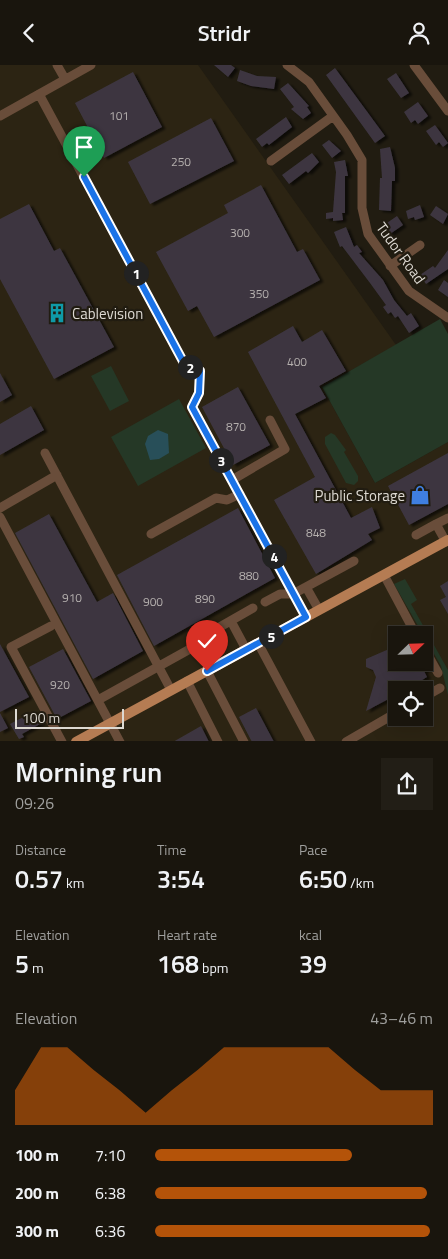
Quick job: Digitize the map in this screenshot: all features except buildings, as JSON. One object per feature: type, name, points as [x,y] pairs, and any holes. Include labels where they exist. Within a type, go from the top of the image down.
[{"type":"main road","points":[[76,741],[447,541]]},
{"type":"street","points":[[57,65],[65,79]]},
{"type":"street","points":[[0,116],[90,65]]},
{"type":"street","name":"Tudor Road","points":[[287,65],[309,82],[362,160],[364,225],[390,266],[409,291],[448,318]]},
{"type":"street","points":[[414,65],[448,111]]},
{"type":"street","points":[[39,94],[185,365],[200,371],[199,393],[192,407],[306,617]]},
{"type":"street","points":[[271,161],[333,116]]},
{"type":"street","points":[[390,266],[420,245]]},
{"type":"street","points":[[232,480],[285,449],[270,420]]},
{"type":"street","points":[[45,453],[171,690]]},
{"type":"street","points":[[0,508],[57,475]]},
{"type":"street","points":[[151,534],[216,498],[227,499],[240,494]]},
{"type":"street","points":[[0,517],[120,741]]},
{"type":"street","points":[[416,535],[448,518]]},
{"type":"street","points":[[436,524],[447,541]]},
{"type":"street","points":[[265,602],[280,594],[293,594],[354,561]]},
{"type":"street","points":[[384,575],[411,626]]},
{"type":"street","points":[[306,587],[319,610]]},
{"type":"street","points":[[98,700],[158,667],[253,608]]},
{"type":"street","points":[[231,621],[246,649]]},
{"type":"street","points":[[50,626],[11,647],[62,741]]},
{"type":"street","points":[[258,643],[311,741]]},
{"type":"street","points":[[433,664],[438,673]]},
{"type":"street","points":[[207,671],[244,741]]},
{"type":"street","points":[[187,681],[218,741]]},
{"type":"street","points":[[433,692],[440,688]]},
{"type":"street","points":[[346,741],[388,717]]},
{"type":"shaded area","points":[[0,65],[198,65],[396,345],[322,387],[375,483],[448,442],[448,741],[0,741]]},
{"type":"green space","points":[[440,319],[448,334],[448,442],[375,483],[322,387]]},
{"type":"green space","points":[[111,366],[129,401],[110,411],[91,376]]},
{"type":"green space","points":[[179,399],[206,448],[138,486],[111,437]]},
{"type":"green space","points":[[331,433],[335,435],[346,450],[344,452],[358,476],[358,481],[354,485],[346,483],[325,444],[325,437]]},
{"type":"green space","points":[[405,579],[417,600],[411,604],[423,626],[418,626],[394,584]]},
{"type":"green space","points":[[433,643],[448,670],[448,695],[441,666],[433,652]]},
{"type":"water","points":[[158,430],[168,434],[169,453],[159,459],[150,460],[145,444],[148,436]]},
{"type":"place","name":"Cablevision","points":[[57,313]]},
{"type":"place","name":"Public Storage","points":[[420,495]]},
{"type":"route","points":[[84,177],[185,365],[200,371],[199,393],[192,407],[306,617],[207,671]]}]
